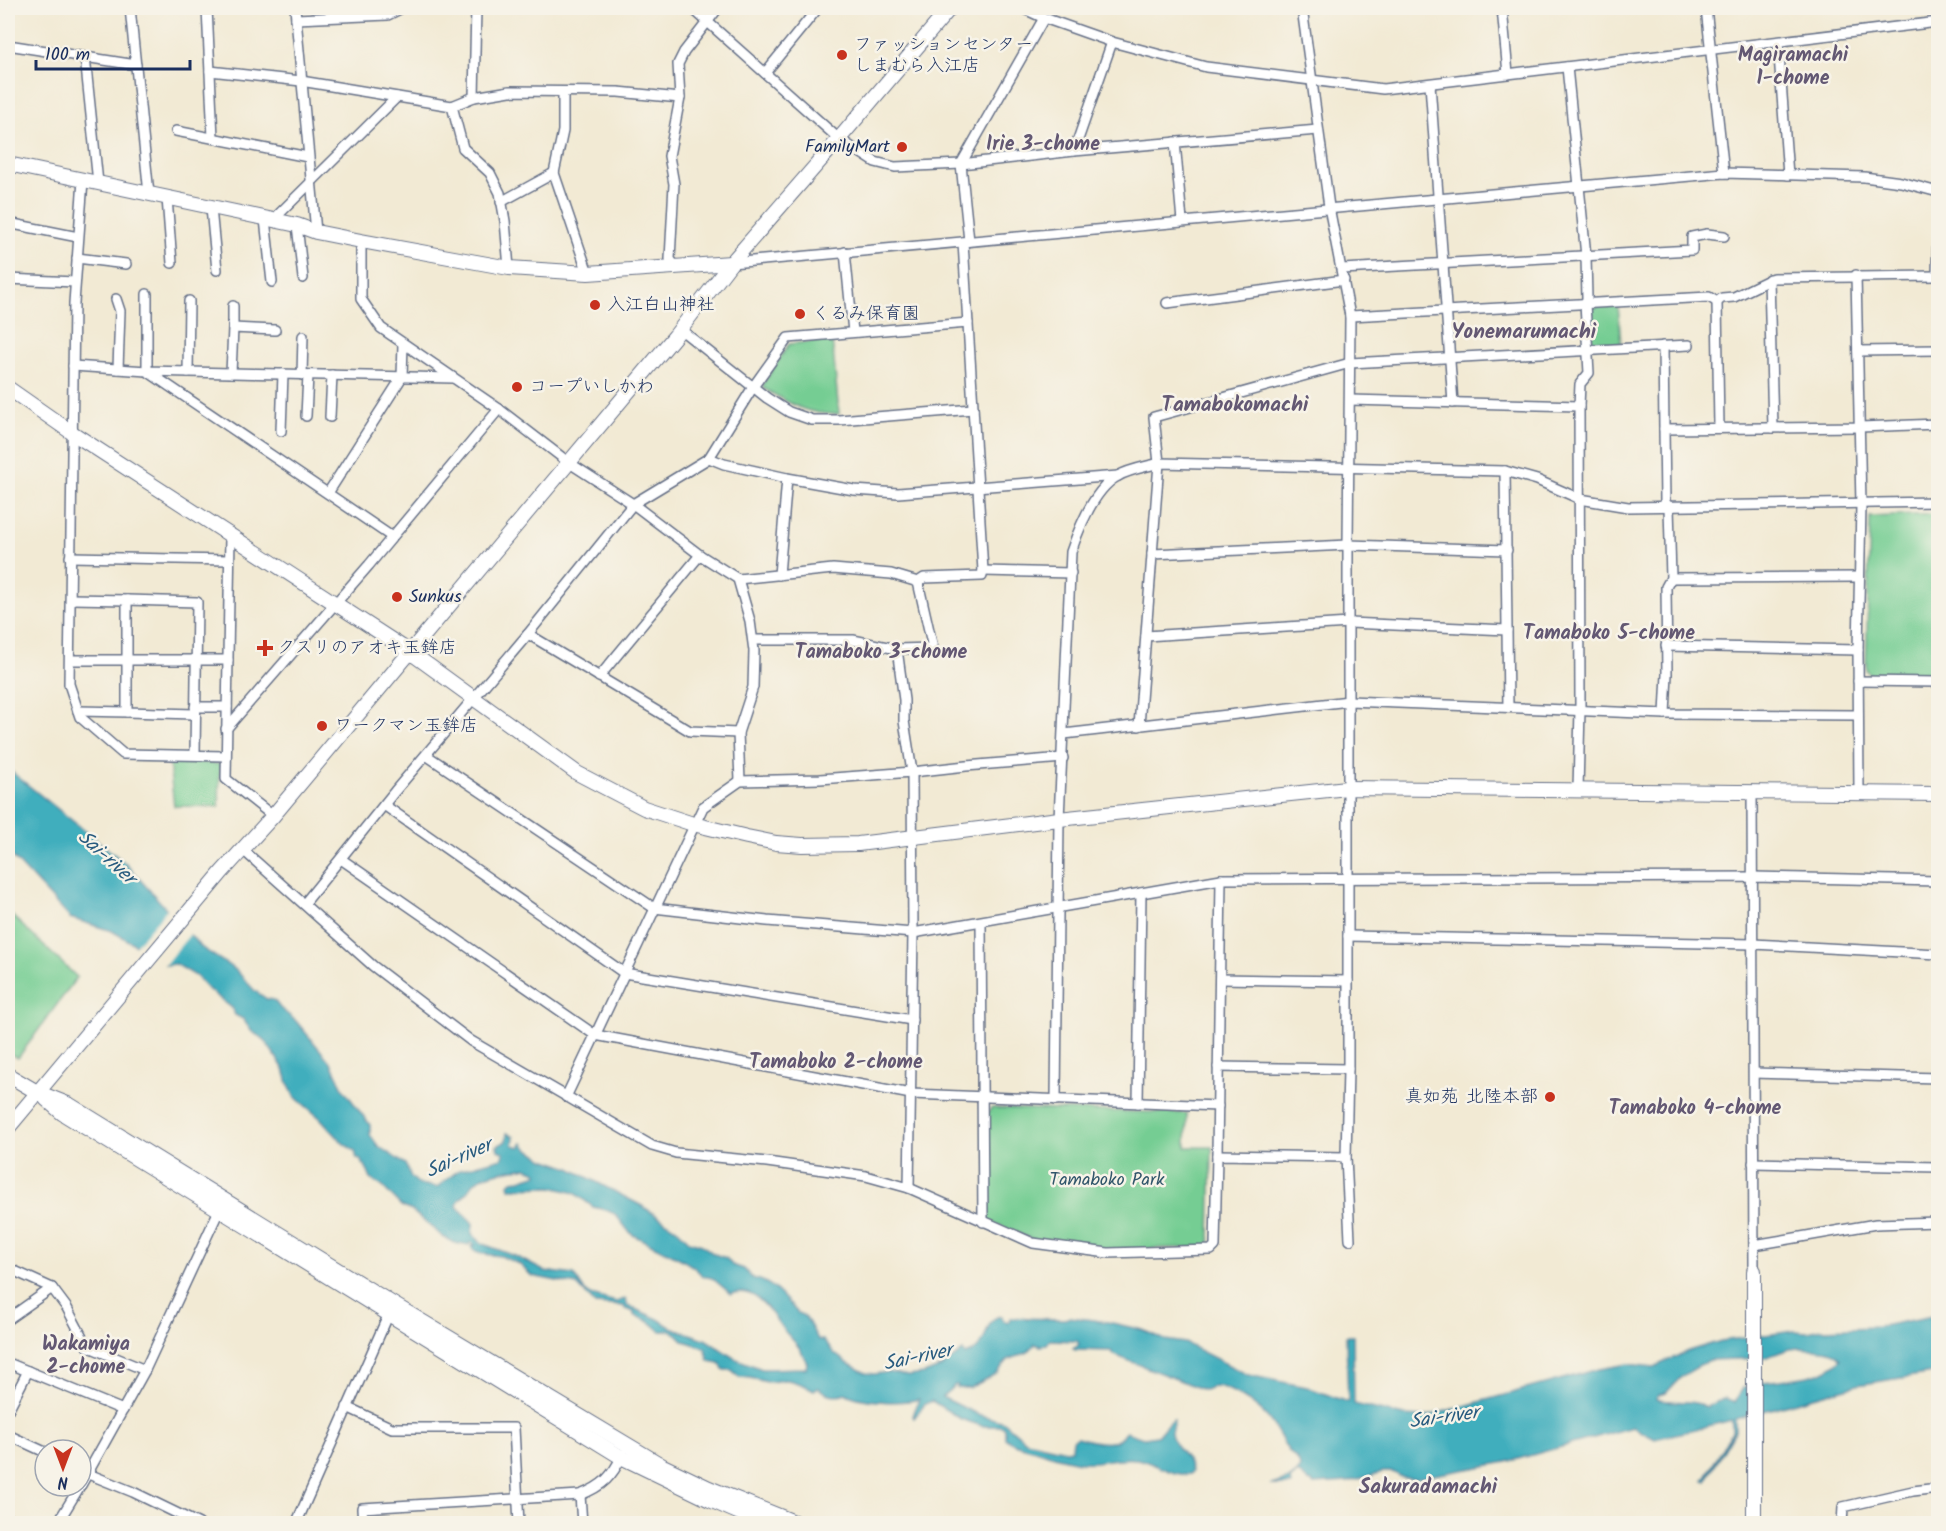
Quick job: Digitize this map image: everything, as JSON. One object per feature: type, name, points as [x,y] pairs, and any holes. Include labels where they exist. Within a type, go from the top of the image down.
[{"type":"street","points":[[130,8],[149,194]]},
{"type":"street","points":[[207,8],[213,138]]},
{"type":"street","points":[[295,8],[316,232]]},
{"type":"street","points":[[296,19],[388,15],[402,8]]},
{"type":"street","points":[[474,97],[476,8]]},
{"type":"street","points":[[692,8],[839,139],[875,162],[895,167],[961,164],[1074,151],[1318,130]]},
{"type":"street","points":[[675,266],[670,259],[674,184],[669,156],[680,98],[678,64],[684,52],[718,8]]},
{"type":"street","points":[[765,73],[818,8]]},
{"type":"street","points":[[8,1128],[222,872],[273,816],[680,329],[731,263],[950,8]]},
{"type":"street","points":[[1022,8],[1112,42],[1206,67],[1383,89],[1938,22]]},
{"type":"street","points":[[1302,8],[1329,207],[1350,316],[1346,1157],[1350,1240]]},
{"type":"street","points":[[1502,8],[1508,74]]},
{"type":"street","points":[[1706,8],[1724,173]]},
{"type":"street","points":[[918,582],[924,578],[982,576],[983,572],[961,164],[1044,18]]},
{"type":"street","points":[[1074,151],[1112,42]]},
{"type":"street","points":[[1778,42],[1788,175]]},
{"type":"street","points":[[8,45],[136,65]]},
{"type":"street","points":[[85,57],[98,183]]},
{"type":"street","points":[[1567,67],[1586,256],[1587,299],[1585,304],[1589,373],[1580,384],[1579,406],[1578,790]]},
{"type":"street","points":[[210,71],[301,81],[452,106],[474,97],[510,91],[618,92],[680,98]]},
{"type":"street","points":[[1430,84],[1453,402]]},
{"type":"street","points":[[563,93],[563,131],[554,173],[588,273]]},
{"type":"street","points":[[269,220],[397,97]]},
{"type":"street","points":[[452,106],[463,148],[490,173],[500,194],[509,268]]},
{"type":"street","points":[[176,131],[308,157]]},
{"type":"street","points":[[1174,142],[1182,221]]},
{"type":"street","points":[[8,164],[297,225],[316,232],[362,241],[509,268],[588,273],[731,263],[1438,197],[1724,173],[1864,177],[1901,182],[1938,192]]},
{"type":"street","points":[[501,202],[554,173]]},
{"type":"street","points":[[82,180],[72,366],[69,684],[80,717],[123,754],[225,756]]},
{"type":"street","points":[[167,198],[172,263]]},
{"type":"street","points":[[211,208],[217,270]]},
{"type":"street","points":[[269,220],[272,282]]},
{"type":"street","points":[[8,223],[78,237]]},
{"type":"street","points":[[297,225],[303,278]]},
{"type":"street","points":[[1717,302],[1722,298],[1734,297],[1769,279],[1856,275],[1938,276],[1938,232]]},
{"type":"street","points":[[1342,270],[1692,250],[1692,237],[1707,234],[1725,236]]},
{"type":"street","points":[[362,241],[362,299],[381,328],[499,409],[568,462],[633,504],[700,555],[738,579],[833,569],[891,574],[918,582]]},
{"type":"street","points":[[846,252],[853,332]]},
{"type":"street","points":[[77,258],[126,264]]},
{"type":"street","points":[[1856,275],[1861,505],[1858,650],[1859,793]]},
{"type":"street","points":[[8,279],[75,282]]},
{"type":"street","points":[[1769,279],[1773,428]]},
{"type":"street","points":[[1167,303],[1344,280]]},
{"type":"street","points":[[147,294],[147,371]]},
{"type":"street","points":[[1350,316],[1709,297],[1717,302]]},
{"type":"street","points":[[116,299],[120,312],[118,369]]},
{"type":"street","points":[[188,372],[189,301]]},
{"type":"street","points":[[1717,302],[1719,428]]},
{"type":"street","points":[[231,373],[233,306]]},
{"type":"street","points":[[304,904],[633,504],[709,458],[753,387],[788,338],[968,323]]},
{"type":"street","points":[[233,328],[275,330]]},
{"type":"street","points":[[680,329],[753,387],[789,412],[812,420],[839,420],[973,409]]},
{"type":"street","points":[[303,336],[306,416]]},
{"type":"street","points":[[328,493],[402,377],[403,344]]},
{"type":"street","points":[[1139,726],[1159,463],[1154,417],[1350,363],[1689,345]]},
{"type":"street","points":[[1663,346],[1665,502],[1669,507],[1671,578],[1666,587],[1665,714]]},
{"type":"street","points":[[1858,351],[1938,350]]},
{"type":"street","points":[[72,366],[147,371],[453,378]]},
{"type":"street","points":[[147,371],[392,537]]},
{"type":"street","points":[[281,431],[282,374]]},
{"type":"street","points":[[330,417],[332,375]]},
{"type":"street","points":[[8,388],[71,432],[410,651],[578,773],[644,808],[693,824],[776,843],[828,846],[913,838],[1059,819],[1347,788],[1938,794]]},
{"type":"street","points":[[1350,400],[1579,406]]},
{"type":"street","points":[[226,729],[499,409]]},
{"type":"street","points":[[1664,429],[1938,424]]},
{"type":"street","points":[[709,458],[724,464],[787,478],[873,492],[898,493],[977,485],[1118,476],[1159,463],[1505,471],[1537,480],[1580,499],[1628,507],[1938,502]]},
{"type":"street","points":[[1505,471],[1508,706]]},
{"type":"street","points":[[1056,1100],[1059,819],[1071,552],[1078,532],[1101,490],[1118,476]]},
{"type":"street","points":[[779,575],[787,478]]},
{"type":"street","points":[[230,536],[226,779],[273,816]]},
{"type":"street","points":[[1152,554],[1348,545],[1507,550]]},
{"type":"street","points":[[599,677],[700,555]]},
{"type":"street","points":[[70,557],[228,560]]},
{"type":"street","points":[[983,572],[1071,573]]},
{"type":"street","points":[[1671,578],[1859,577]]},
{"type":"street","points":[[738,579],[753,640],[753,687],[738,733],[740,781]]},
{"type":"street","points":[[753,640],[853,640],[897,649],[933,648],[918,582]]},
{"type":"street","points":[[71,599],[197,602],[195,754]]},
{"type":"street","points":[[126,600],[127,712]]},
{"type":"street","points":[[1146,636],[1349,623],[1507,630]]},
{"type":"street","points":[[528,634],[690,731],[738,733]]},
{"type":"street","points":[[1666,646],[1858,650]]},
{"type":"street","points":[[897,649],[912,772],[913,933],[909,1188]]},
{"type":"street","points":[[70,660],[228,660]]},
{"type":"street","points":[[1858,681],[1938,682]]},
{"type":"street","points":[[1064,734],[1349,701],[1665,714],[1858,715]]},
{"type":"street","points":[[78,711],[127,712],[227,707]]},
{"type":"street","points":[[426,755],[654,908],[767,921],[913,933],[1221,879],[1754,877],[1938,881]]},
{"type":"street","points":[[566,1097],[702,807],[740,781],[820,779],[1063,758]]},
{"type":"street","points":[[1752,792],[1754,1524]]},
{"type":"street","points":[[384,805],[624,973],[912,1020]]},
{"type":"street","points":[[242,849],[374,966],[471,1041],[652,1146],[676,1153],[855,1174],[909,1188],[1033,1243],[1108,1253],[1211,1250],[1215,1246],[1221,879]]},
{"type":"street","points":[[341,858],[595,1035],[911,1094],[1218,1106]]},
{"type":"street","points":[[1138,1103],[1141,893]]},
{"type":"street","points":[[981,922],[983,1222]]},
{"type":"street","points":[[1348,936],[1754,944],[1938,954]]},
{"type":"street","points":[[1220,979],[1348,981]]},
{"type":"street","points":[[1218,1067],[1348,1069]]},
{"type":"street","points":[[1754,1073],[1938,1078]]},
{"type":"street","points":[[8,1076],[37,1092],[62,1113],[222,1205],[624,1451],[710,1500],[765,1524]]},
{"type":"street","points":[[1217,1155],[1346,1157]]},
{"type":"street","points":[[1753,1163],[1938,1167]]},
{"type":"street","points":[[93,1458],[145,1370],[222,1205]]},
{"type":"street","points":[[1754,1245],[1876,1224],[1938,1222]]},
{"type":"street","points":[[8,1268],[52,1288],[67,1308],[87,1346],[145,1370]]},
{"type":"street","points":[[8,1319],[52,1288]]},
{"type":"street","points":[[296,1524],[391,1309]]},
{"type":"street","points":[[8,1363],[123,1410]]},
{"type":"street","points":[[8,1410],[28,1371]]},
{"type":"street","points":[[347,1407],[392,1428],[514,1428],[519,1524]]},
{"type":"street","points":[[8,1435],[33,1446]]},
{"type":"street","points":[[363,1524],[362,1508],[580,1495],[598,1488],[615,1470],[624,1451]]},
{"type":"street","points":[[624,1451],[799,1524]]},
{"type":"street","points":[[93,1476],[133,1492],[199,1524]]},
{"type":"street","points":[[1842,1524],[1843,1507],[1913,1491],[1938,1488]]},
{"type":"street","points":[[580,1495],[582,1524]]},
{"type":"street","points":[[57,1524],[73,1498]]},
{"type":"street","points":[[8,1518],[20,1524]]},
{"type":"green space","points":[[1618,305],[1621,344],[1594,346],[1590,309],[1592,306]]},
{"type":"green space","points":[[832,339],[839,414],[817,413],[808,410],[791,404],[763,388],[763,384],[789,344]]},
{"type":"green space","points":[[1938,514],[1938,676],[1871,676],[1866,670],[1870,517]]},
{"type":"green space","points":[[169,762],[220,764],[219,807],[174,806]]},
{"type":"green space","points":[[8,912],[77,977],[18,1058],[8,1053]]},
{"type":"green space","name":"Tamaboko Park","points":[[992,1108],[1187,1113],[1186,1147],[1212,1147],[1210,1243],[1205,1247],[1107,1250],[1035,1241],[987,1220],[987,1113]]},
{"type":"water","name":"Sai-river","points":[[8,769],[125,863],[202,948],[236,970],[255,991],[267,999],[274,1000],[296,1021],[331,1063],[344,1090],[370,1125],[370,1135],[378,1146],[405,1164],[411,1177],[419,1184],[437,1187],[459,1170],[502,1158],[504,1152],[498,1150],[497,1146],[506,1141],[507,1133],[514,1137],[513,1145],[520,1147],[523,1143],[544,1159],[570,1168],[642,1206],[677,1229],[689,1241],[726,1258],[732,1265],[744,1269],[752,1278],[772,1286],[797,1312],[804,1316],[819,1340],[823,1340],[835,1354],[849,1364],[866,1373],[888,1372],[909,1376],[924,1374],[942,1367],[963,1351],[965,1355],[978,1348],[993,1319],[997,1317],[1002,1316],[1003,1320],[1008,1322],[1011,1318],[1065,1319],[1070,1317],[1143,1330],[1165,1340],[1185,1343],[1248,1375],[1307,1387],[1347,1402],[1346,1336],[1353,1336],[1354,1404],[1404,1416],[1424,1417],[1599,1369],[1628,1364],[1654,1367],[1688,1351],[1721,1341],[1794,1331],[1877,1327],[1938,1315],[1938,1372],[1857,1385],[1735,1419],[1735,1431],[1706,1481],[1704,1480],[1732,1432],[1732,1420],[1655,1439],[1633,1427],[1507,1462],[1417,1478],[1403,1478],[1393,1472],[1383,1472],[1348,1482],[1314,1484],[1298,1473],[1290,1480],[1291,1485],[1273,1485],[1293,1477],[1300,1469],[1299,1463],[1268,1418],[1244,1398],[1222,1387],[1214,1386],[1204,1390],[1114,1355],[1111,1351],[1073,1349],[1079,1344],[1077,1341],[1050,1340],[1046,1345],[1035,1344],[1028,1352],[1008,1360],[997,1373],[983,1381],[969,1388],[957,1388],[958,1385],[955,1385],[942,1397],[977,1414],[1004,1422],[1026,1441],[1066,1450],[1072,1449],[1073,1440],[1077,1437],[1106,1442],[1116,1441],[1126,1432],[1143,1438],[1157,1436],[1174,1419],[1172,1438],[1188,1461],[1192,1471],[1190,1474],[1176,1473],[1137,1459],[1122,1458],[1089,1462],[1057,1457],[1014,1444],[1005,1438],[1005,1429],[1002,1426],[982,1426],[961,1419],[932,1401],[925,1404],[914,1418],[919,1399],[912,1401],[871,1400],[845,1393],[831,1394],[819,1388],[814,1390],[787,1380],[766,1382],[739,1377],[732,1370],[723,1370],[720,1363],[709,1361],[705,1348],[684,1341],[670,1330],[660,1330],[634,1315],[634,1312],[625,1309],[624,1306],[595,1304],[577,1285],[532,1276],[519,1264],[501,1256],[483,1254],[473,1250],[471,1246],[475,1245],[470,1242],[468,1245],[454,1243],[443,1237],[412,1211],[401,1206],[383,1187],[371,1179],[365,1165],[357,1159],[355,1151],[344,1144],[320,1118],[294,1096],[284,1069],[264,1039],[252,1032],[243,1019],[235,1015],[232,1008],[209,990],[196,976],[176,964],[165,965],[112,931],[70,918],[8,852]],"holes":[[[526,1168],[538,1174],[512,1181],[509,1184],[510,1188],[552,1187],[575,1193],[593,1207],[615,1214],[630,1233],[690,1264],[702,1276],[712,1278],[731,1294],[740,1292],[755,1296],[767,1307],[798,1346],[807,1363],[806,1368],[762,1369],[734,1358],[705,1339],[672,1328],[628,1306],[625,1299],[616,1302],[591,1295],[584,1290],[574,1275],[544,1271],[515,1256],[483,1244],[472,1234],[473,1223],[457,1206],[459,1200],[475,1182],[485,1176]],[[1801,1348],[1833,1352],[1841,1359],[1818,1374],[1743,1388],[1735,1402],[1725,1398],[1706,1407],[1694,1403],[1656,1399],[1659,1395],[1666,1393],[1682,1376],[1709,1360],[1764,1358],[1789,1349]]]},
{"type":"pier","points":[[168,908],[191,933],[163,967],[134,947]]},
{"type":"place","name":"ファッションセンター しまむら入江店","points":[[842,55]]},
{"type":"place","name":"FamilyMart","points":[[902,147]]},
{"type":"place","name":"入江白山神社","points":[[595,305]]},
{"type":"place","name":"くるみ保育園","points":[[800,314]]},
{"type":"place","name":"コープいしかわ","points":[[517,387]]},
{"type":"place","name":"Sunkus","points":[[397,597]]},
{"type":"place","name":"クスリのアオキ玉鉾店","points":[[265,648]]},
{"type":"place","name":"ワークマン玉鉾店","points":[[322,726]]},
{"type":"place","name":"真如苑 北陸本部","points":[[1550,1097]]},
{"type":"district","name":"Magiramachi 1-chome","points":[[1793,68]]},
{"type":"district","name":"Irie 3-chome","points":[[1043,145]]},
{"type":"district","name":"Yonemarumachi","points":[[1524,332]]},
{"type":"district","name":"Tamabokomachi","points":[[1235,405]]},
{"type":"district","name":"Tamaboko 5-chome","points":[[1609,634]]},
{"type":"district","name":"Tamaboko 3-chome","points":[[881,653]]},
{"type":"district","name":"Tamaboko 2-chome","points":[[836,1063]]},
{"type":"district","name":"Tamaboko 4-chome","points":[[1695,1109]]},
{"type":"district","name":"Wakamiya 2-chome","points":[[86,1356]]},
{"type":"district","name":"Sakuradamachi","points":[[1428,1487]]}]
